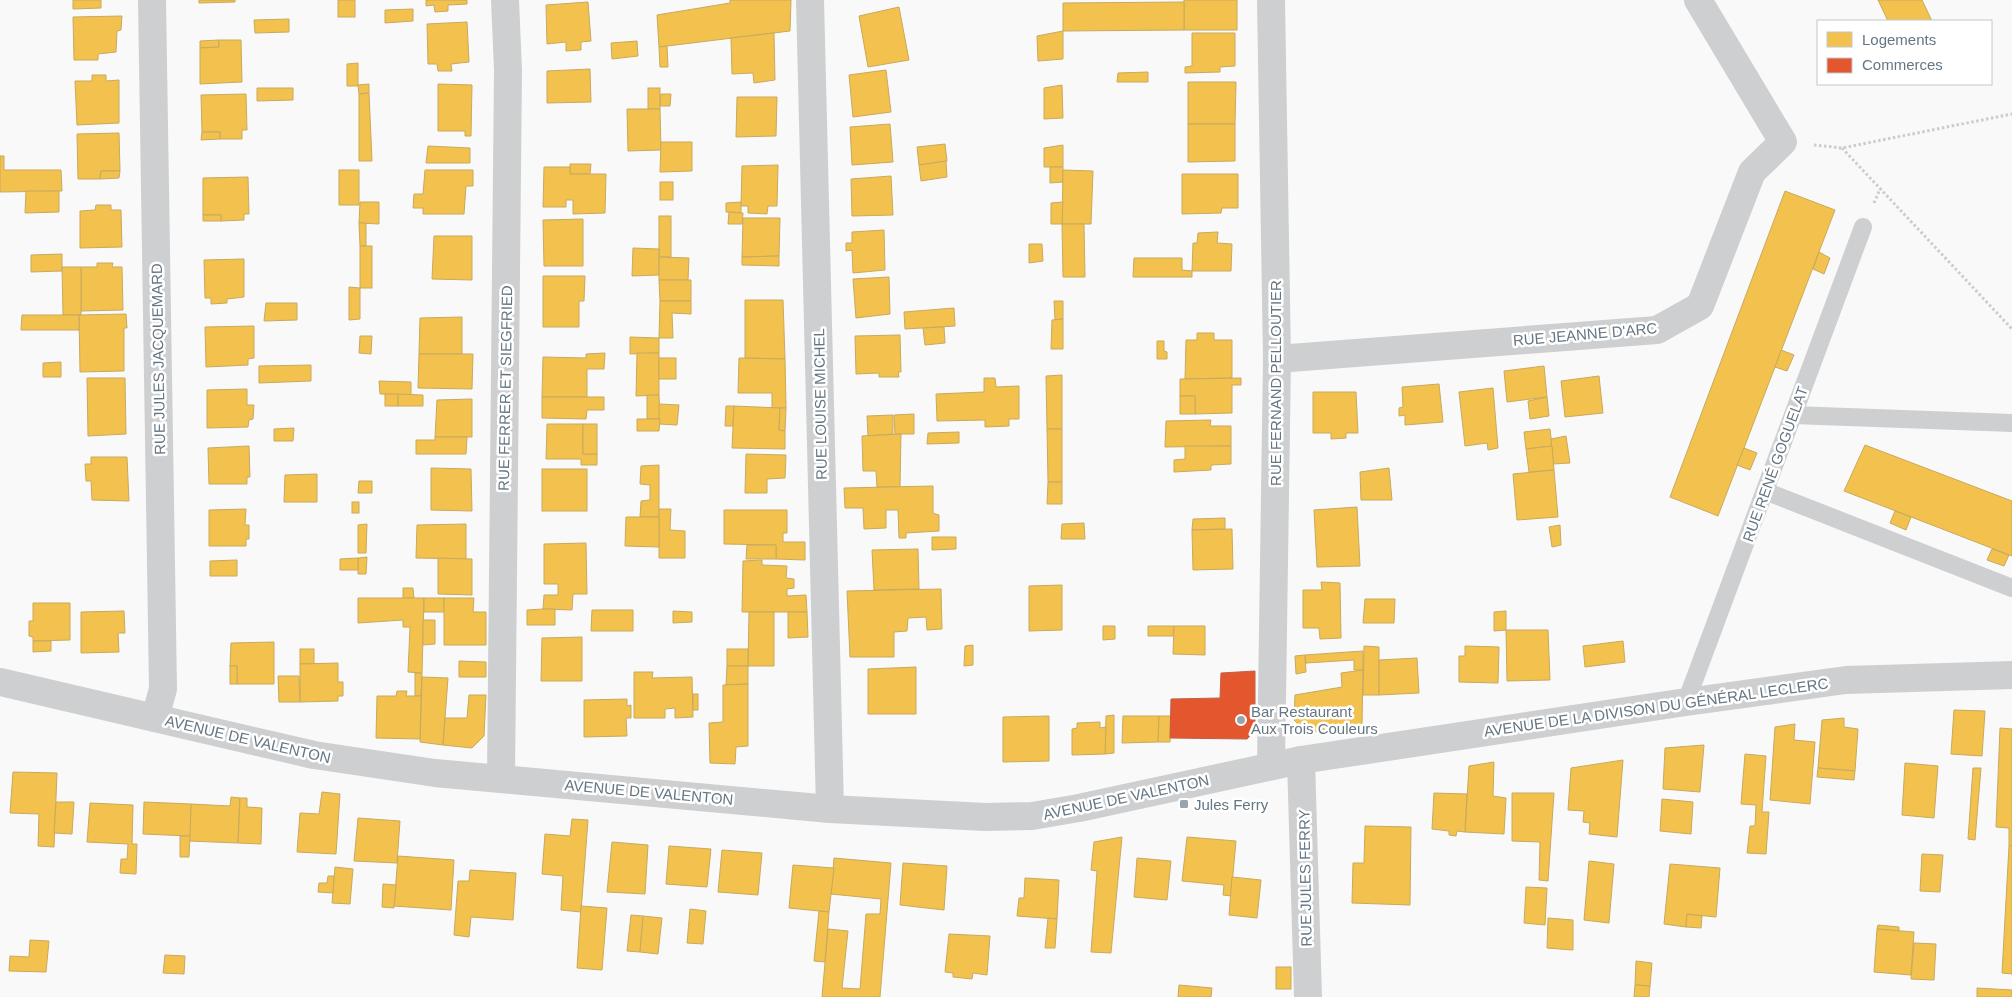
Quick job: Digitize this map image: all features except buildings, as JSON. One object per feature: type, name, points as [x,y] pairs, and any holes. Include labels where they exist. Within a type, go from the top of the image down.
[{"type":"street","name":"RUE JULES JACQUEMARD","points":[[152,0],[163,690],[155,718]]},
{"type":"street","name":"RUE FERRER ET SIEGFRIED","points":[[501,777],[508,70],[505,0]]},
{"type":"street","name":"RUE LOUISE MICHEL","points":[[810,0],[830,809]]},
{"type":"street","name":"RUE FERNAND PELLOUTIER","points":[[1271,0],[1277,359],[1271,765]]},
{"type":"street","points":[[1698,0],[1783,142]]},
{"type":"street","name":"RUE JEANNE D'ARC","points":[[1277,359],[1657,330],[1700,306],[1752,172],[1783,142]]},
{"type":"street","name":"AVENUE DE LA DIVISON DU GÉNÉRAL LECLERC","points":[[1302,760],[1686,702],[1846,680],[2012,675]]},
{"type":"street","name":"AVENUE DE VALENTON","points":[[0,682],[314,755],[435,773],[501,777],[830,809],[985,817],[1032,816],[1126,799],[1271,765],[1302,760]]},
{"type":"street","name":"RUE JULES FERRY","points":[[1302,760],[1308,997]]},
{"type":"lane","name":"RUE RENÉ GOGUELAT","points":[[1686,702],[1863,227]]},
{"type":"lane","points":[[1793,415],[2012,423]]},
{"type":"lane","points":[[1765,491],[2012,588]]},
{"type":"path","points":[[1783,142],[1842,148],[2012,114]]},
{"type":"path","points":[[1842,148],[2012,329]]},
{"type":"place","name":"Bar Restaurant Aux Trois Couleurs","points":[[1241,720]]},
{"type":"place","name":"Jules Ferry","points":[[1184,804]]}]
